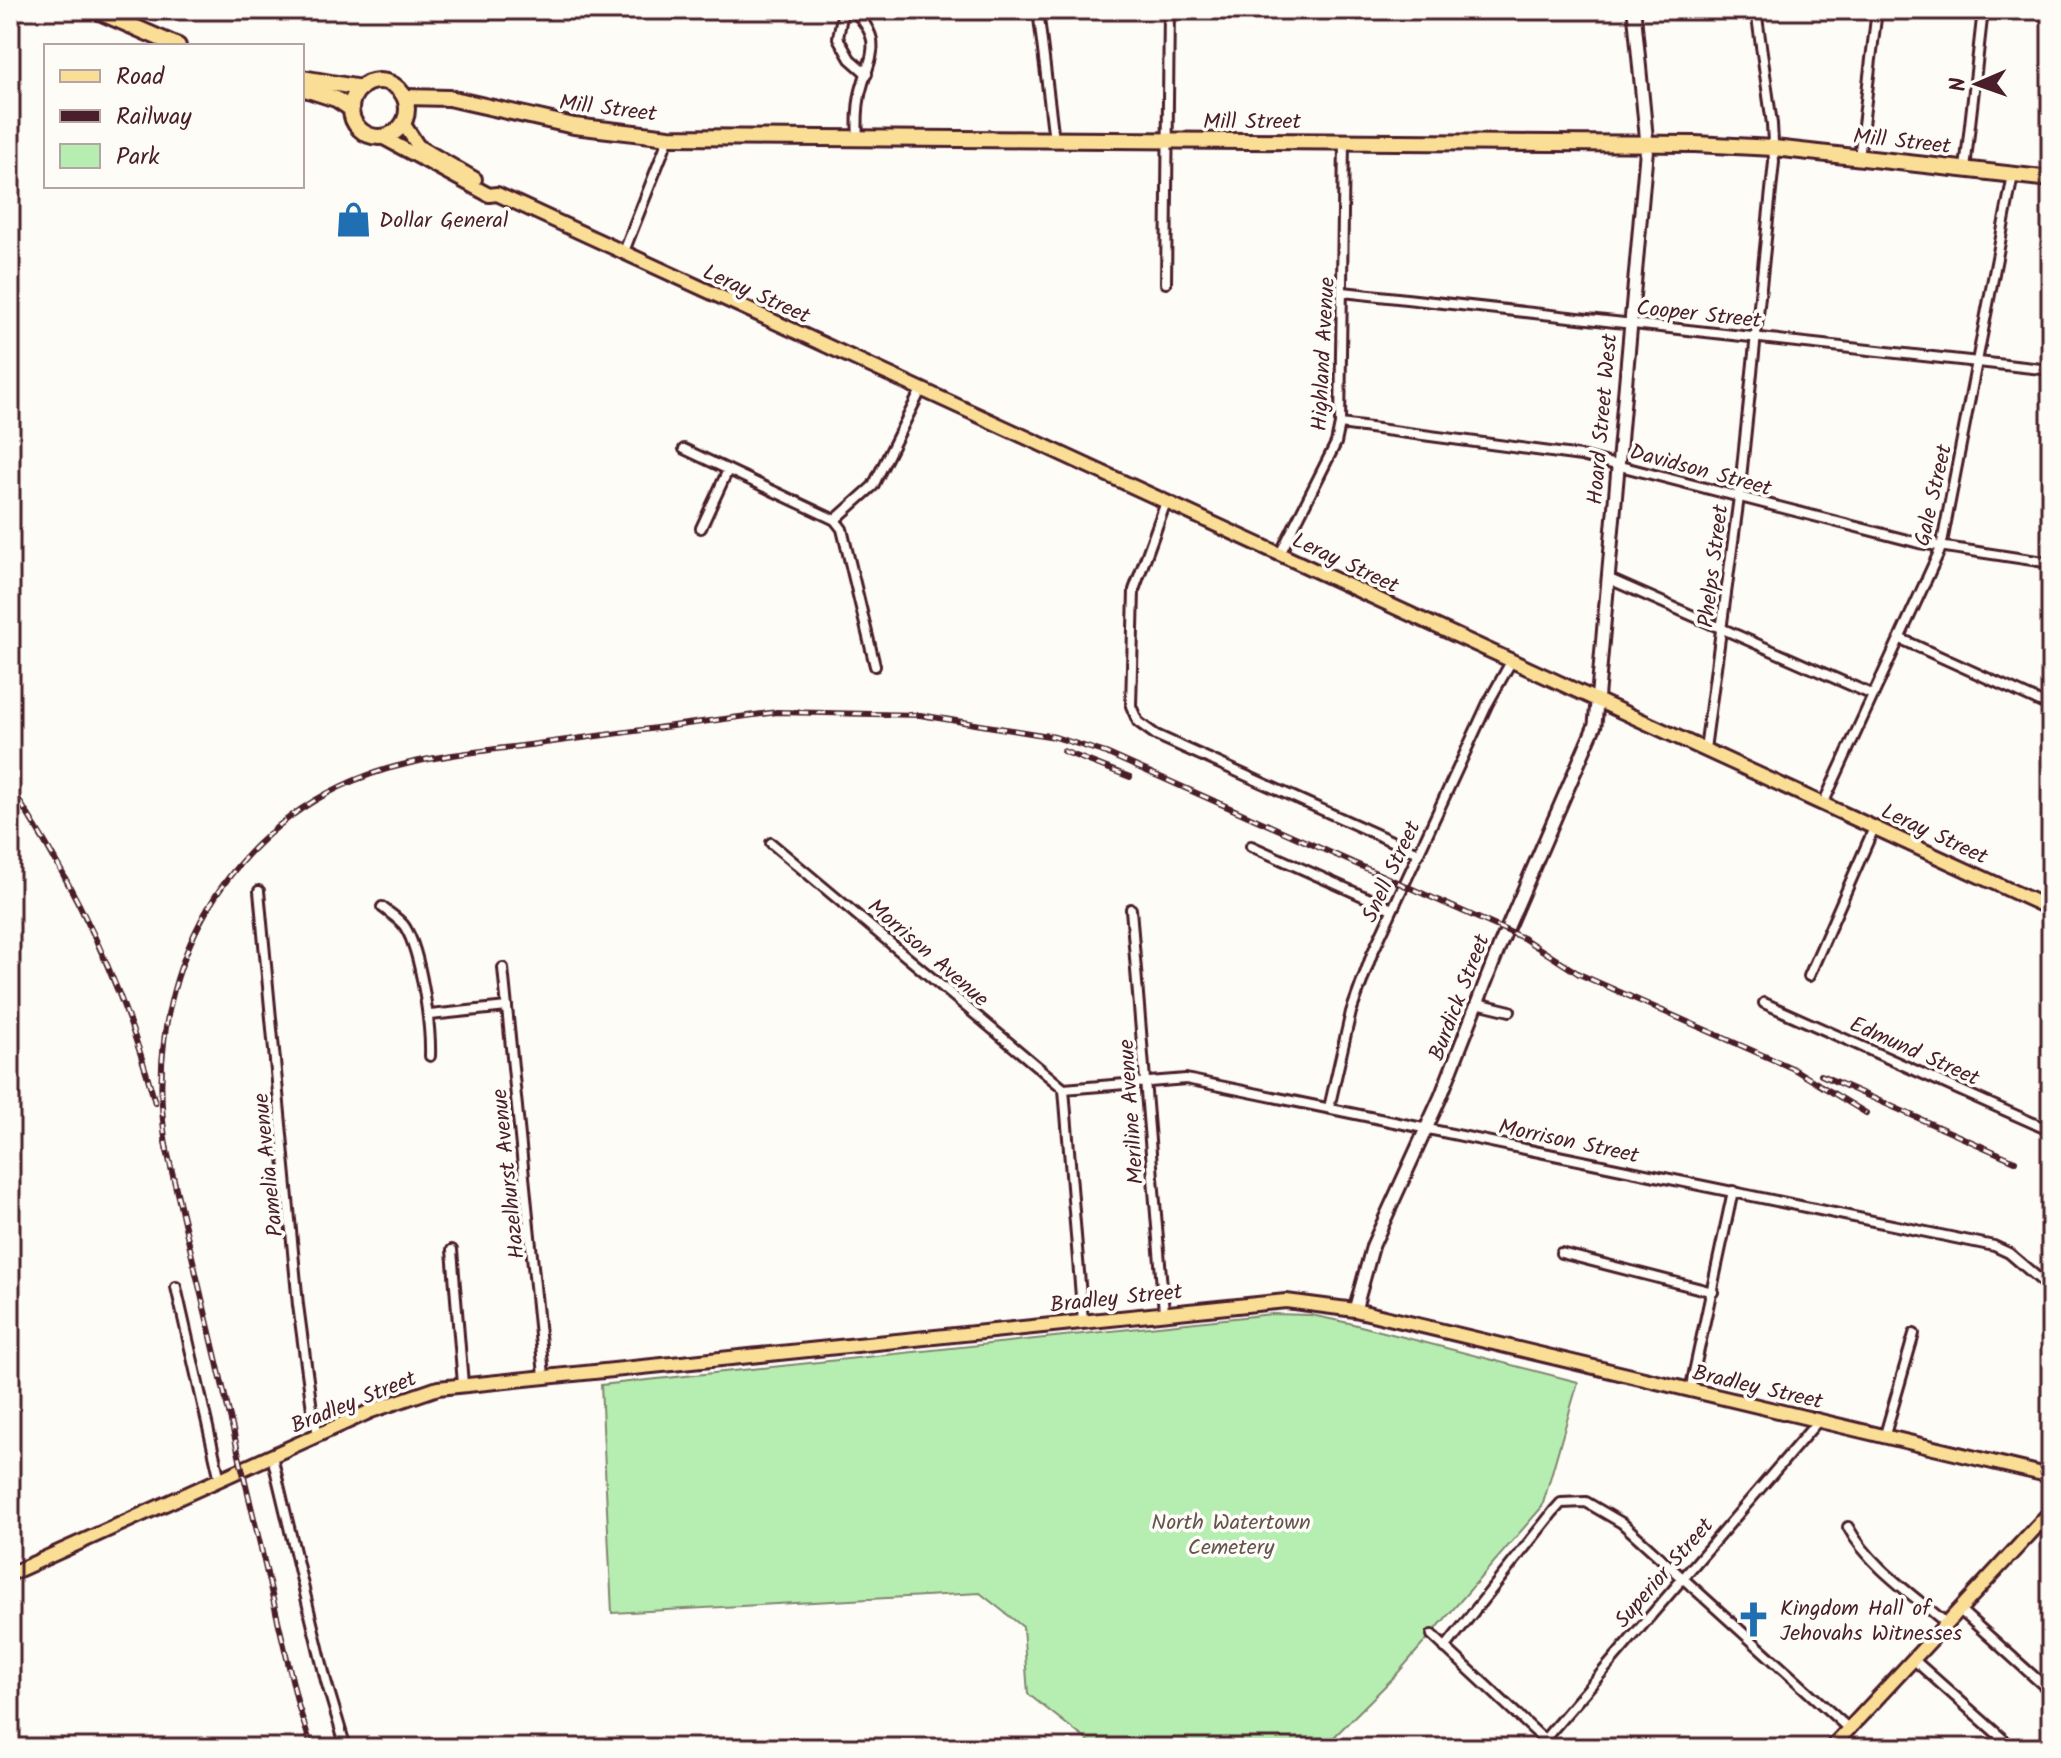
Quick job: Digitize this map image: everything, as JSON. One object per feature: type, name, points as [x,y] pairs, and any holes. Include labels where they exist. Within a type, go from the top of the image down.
[{"type":"highway","points":[[95,10],[173,44]]},
{"type":"highway","points":[[304,78],[361,88],[374,82],[392,84],[405,110],[393,133],[382,137],[359,130],[351,109],[336,99],[304,89]]},
{"type":"highway","points":[[351,109],[361,88]]},
{"type":"highway","name":"Mill Street","points":[[405,110],[455,101],[574,126],[669,137],[1647,144],[1774,148],[2051,179]]},
{"type":"main road","points":[[405,110],[418,146],[492,188],[497,194]]},
{"type":"main road","points":[[382,137],[489,195],[497,194]]},
{"type":"main road","name":"Leray Street","points":[[497,194],[2051,909]]},
{"type":"main road","name":"Bradley Street","points":[[10,1574],[404,1397],[463,1384],[1286,1301],[1355,1310],[2051,1476]]},
{"type":"main road","points":[[1831,1748],[2051,1511]]},
{"type":"street","points":[[843,10],[838,38],[858,68],[867,74]]},
{"type":"street","points":[[853,10],[869,27],[874,44],[857,111],[858,139]]},
{"type":"street","points":[[1038,10],[1054,141]]},
{"type":"street","points":[[1166,283],[1169,10]]},
{"type":"street","name":"Hoard Street West","points":[[1596,698],[1647,144],[1634,10]]},
{"type":"street","name":"Phelps Street","points":[[1705,749],[1739,497],[1774,148],[1756,10]]},
{"type":"street","points":[[1859,158],[1877,10]]},
{"type":"street","points":[[1965,169],[1983,10]]},
{"type":"street","points":[[623,254],[669,137]]},
{"type":"street","name":"Highland Avenue","points":[[1280,554],[1336,443],[1340,424],[1344,142]]},
{"type":"street","name":"Gale Street","points":[[1823,804],[1941,548],[2013,175]]},
{"type":"street","name":"Cooper Street","points":[[1343,292],[2051,370]]},
{"type":"street","points":[[835,520],[873,486],[921,390]]},
{"type":"street","name":"Davidson Street","points":[[1340,424],[1543,449],[1941,548],[2051,563]]},
{"type":"street","points":[[684,449],[835,520],[842,529],[875,666]]},
{"type":"street","points":[[701,528],[728,470]]},
{"type":"street","points":[[1166,502],[1134,590],[1131,706],[1138,722],[1156,735],[1418,853]]},
{"type":"street","points":[[1606,578],[1873,695]]},
{"type":"street","points":[[1901,639],[2051,707]]},
{"type":"street","name":"Snell Street","points":[[1329,1108],[1351,1012],[1392,909],[1512,660]]},
{"type":"street","name":"Burdick Street","points":[[1355,1310],[1373,1245],[1427,1129],[1477,1003],[1593,735],[1596,698]]},
{"type":"street","points":[[1809,976],[1874,828]]},
{"type":"street","name":"Morrison Avenue","points":[[771,843],[1064,1089]]},
{"type":"street","points":[[1251,846],[1392,909]]},
{"type":"street","name":"Pamelia Avenue","points":[[259,891],[298,1305],[313,1417],[319,1435]]},
{"type":"street","points":[[382,907],[404,924],[408,932],[430,1015],[430,1056]]},
{"type":"street","name":"Meriline Avenue","points":[[1131,909],[1164,1312]]},
{"type":"street","name":"Hazelhurst Avenue","points":[[503,968],[544,1375]]},
{"type":"street","points":[[1477,1003],[1510,1011]]},
{"type":"street","name":"Edmund Street","points":[[1764,1003],[2051,1131]]},
{"type":"street","points":[[430,1015],[507,1007]]},
{"type":"street","name":"Morrison Street","points":[[1064,1089],[1186,1079],[1994,1246],[2009,1253],[2051,1289]]},
{"type":"street","points":[[1064,1089],[1083,1321]]},
{"type":"street","points":[[1690,1391],[1733,1191]]},
{"type":"street","points":[[452,1250],[463,1384]]},
{"type":"street","points":[[1561,1253],[1713,1292]]},
{"type":"street","points":[[176,1287],[220,1480]]},
{"type":"street","points":[[1884,1438],[1914,1334]]},
{"type":"street","name":"Superior Street","points":[[1537,1748],[1818,1421]]},
{"type":"street","points":[[272,1456],[346,1748]]},
{"type":"street","points":[[1445,1648],[1561,1503],[1572,1500],[1598,1507],[1622,1523],[1849,1729]]},
{"type":"street","points":[[1848,1527],[1859,1547],[1874,1562],[1946,1623]]},
{"type":"street","points":[[1959,1609],[2051,1692]]},
{"type":"street","points":[[1432,1635],[1553,1748]]},
{"type":"street","points":[[1913,1659],[2013,1748]]},
{"type":"green space","name":"North Watertown Cemetery","points":[[1272,1314],[1311,1315],[1349,1323],[1578,1382],[1542,1507],[1396,1675],[1323,1748],[1097,1748],[1028,1694],[1023,1627],[980,1593],[612,1613],[601,1385]]},
{"type":"railway","points":[[167,1151],[161,1094],[164,1038],[176,984],[195,933],[223,886],[258,844],[302,809],[353,781],[420,761],[777,712],[920,715],[1055,737],[1106,753],[1523,938],[1579,974],[1792,1068],[1866,1113]]},
{"type":"railway","points":[[1063,751],[1130,777]]},
{"type":"railway","points":[[10,787],[56,862],[96,939],[129,1019],[155,1103]]},
{"type":"railway","points":[[1821,1075],[2015,1161]]},
{"type":"railway","points":[[165,1142],[298,1705],[312,1748]]},
{"type":"place","name":"Dollar General","points":[[353,219]]},
{"type":"place","name":"Kingdom Hall of Jehovahs Witnesses","points":[[1754,1620]]}]
